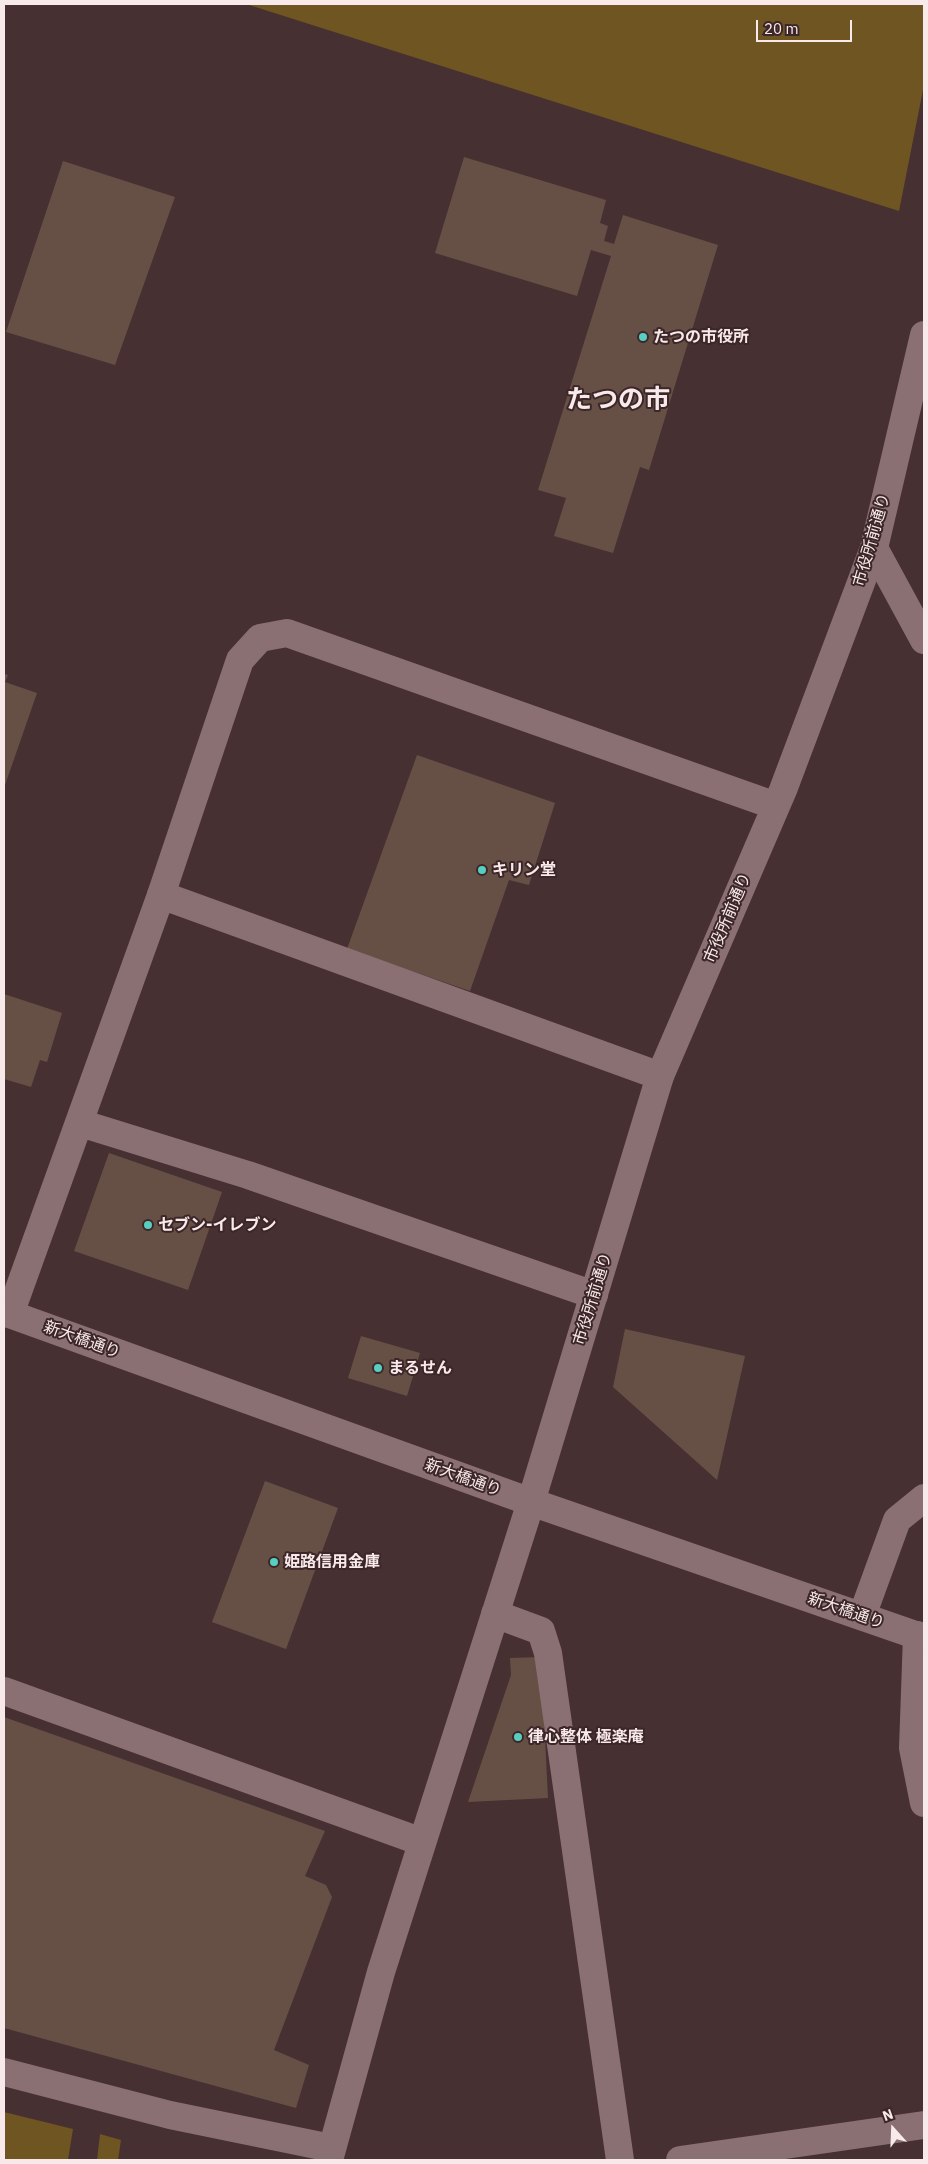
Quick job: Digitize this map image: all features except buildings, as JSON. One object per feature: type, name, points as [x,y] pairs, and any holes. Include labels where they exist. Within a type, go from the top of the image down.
[{"type":"street","name":"市役所前通り","points":[[330,2154],[422,1842],[531,1502],[660,1076],[776,806],[874,548],[924,335]]},
{"type":"street","points":[[874,548],[924,640]]},
{"type":"street","points":[[6,1320],[80,1123],[240,660],[260,638],[287,633],[776,806]]},
{"type":"street","points":[[160,895],[660,1076]]},
{"type":"street","points":[[80,1123],[248,1175],[594,1295]]},
{"type":"street","name":"新大橋通り","points":[[6,1320],[920,1636]]},
{"type":"street","points":[[862,1616],[897,1520],[924,1498]]},
{"type":"street","points":[[495,1614],[541,1631],[548,1653],[620,2160]]},
{"type":"street","points":[[920,1636],[913,1748],[924,1803]]},
{"type":"street","points":[[4,1691],[422,1842]]},
{"type":"street","points":[[4,2072],[330,2154]]},
{"type":"street","points":[[680,2160],[924,2125]]},
{"type":"shaded area","points":[[246,4],[924,4],[924,85],[899,211]]},
{"type":"shaded area","points":[[4,2112],[73,2129],[68,2160],[4,2160]]},
{"type":"shaded area","points":[[100,2134],[121,2140],[118,2160],[97,2160]]},
{"type":"place","name":"たつの市役所","points":[[643,337]]},
{"type":"place","name":"キリン堂","points":[[482,870]]},
{"type":"place","name":"セブン-イレブン","points":[[148,1225]]},
{"type":"place","name":"まるせん","points":[[378,1368]]},
{"type":"place","name":"姫路信用金庫","points":[[274,1562]]},
{"type":"place","name":"律心整体 極楽庵","points":[[518,1737]]},
{"type":"district","name":"たつの市","points":[[618,400]]}]
